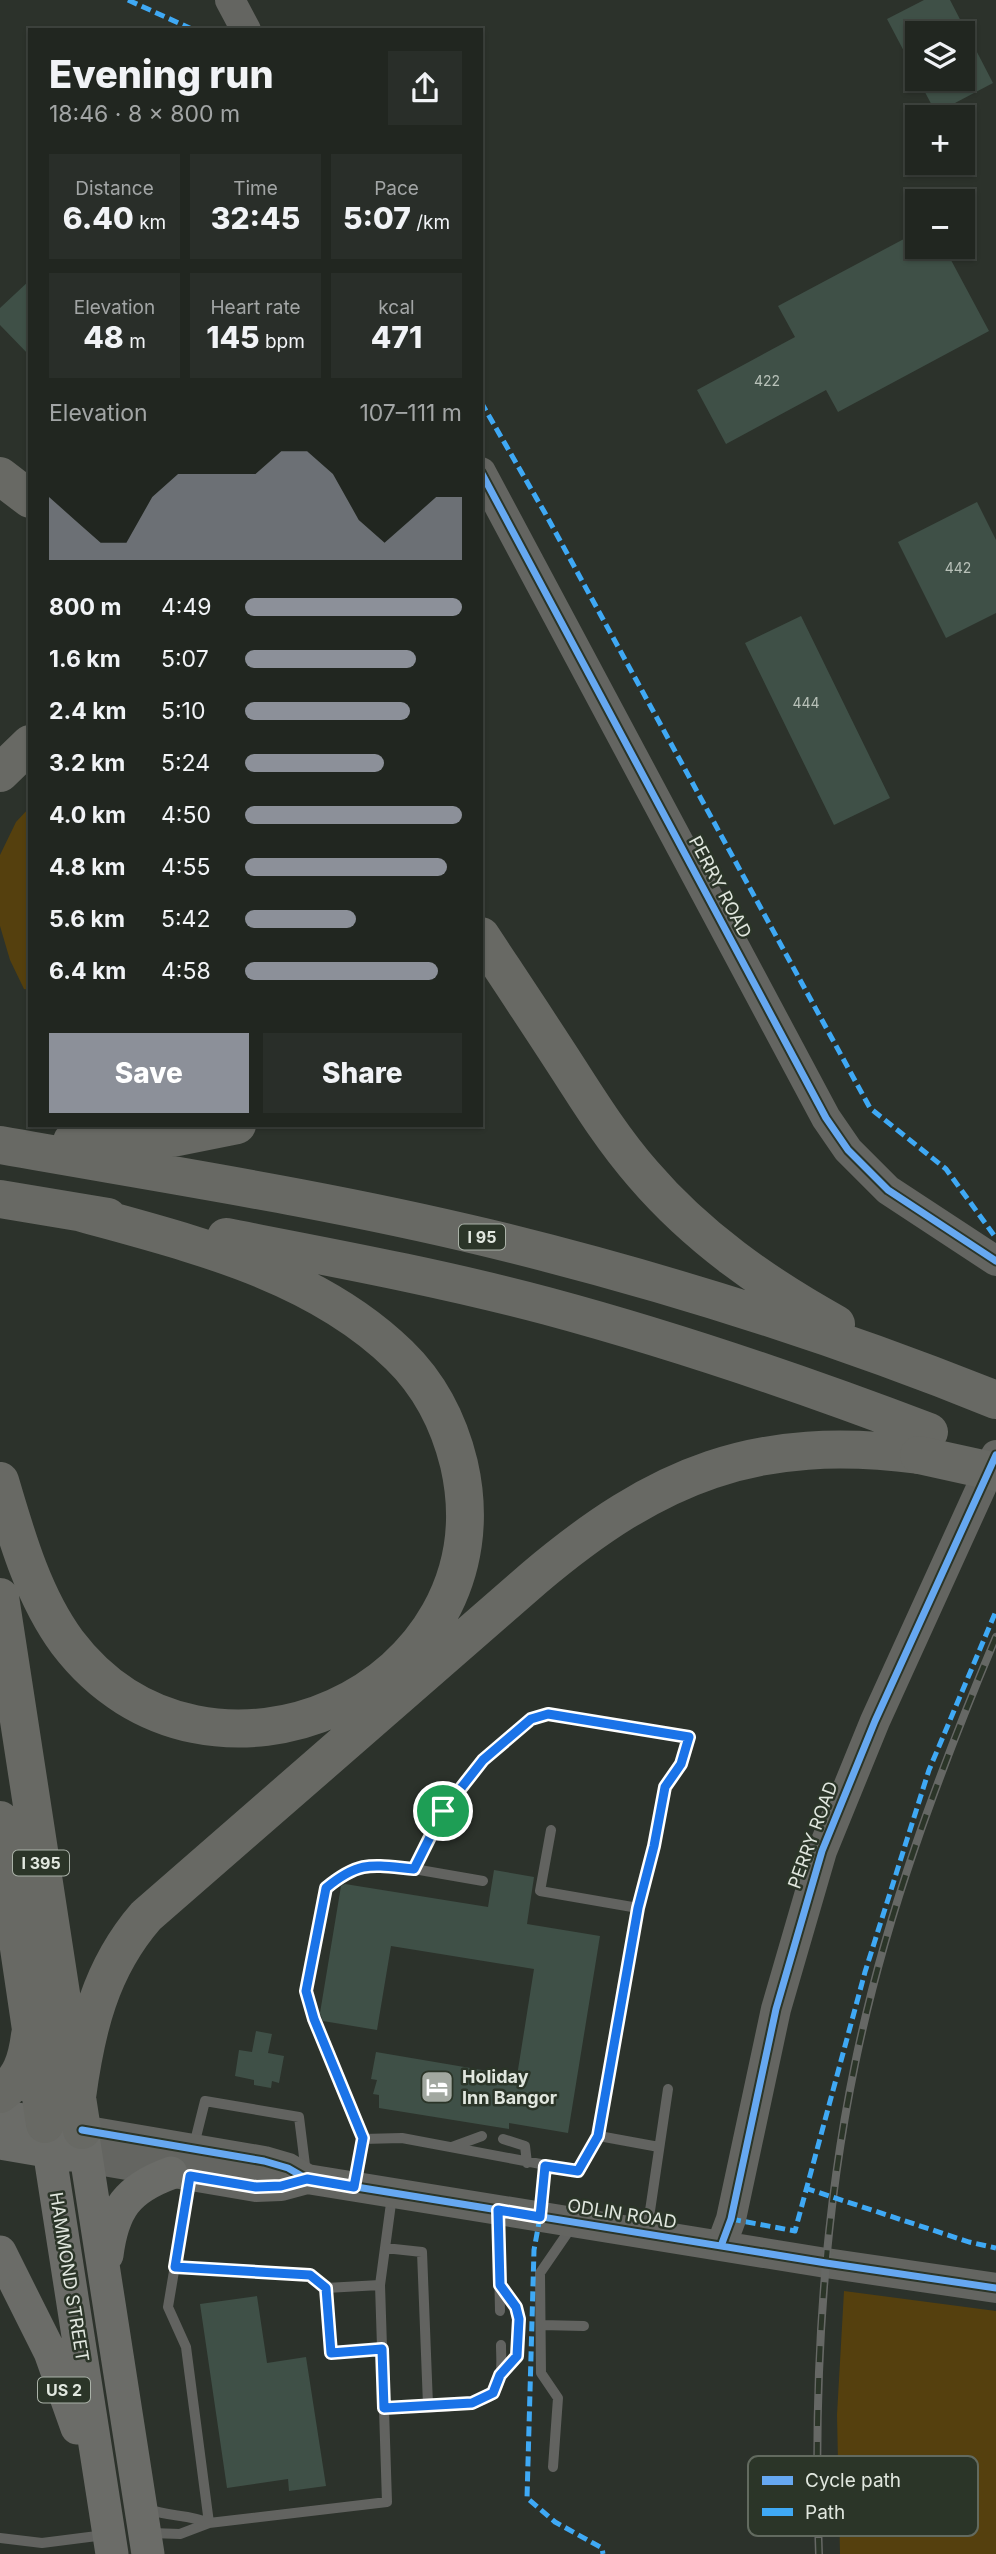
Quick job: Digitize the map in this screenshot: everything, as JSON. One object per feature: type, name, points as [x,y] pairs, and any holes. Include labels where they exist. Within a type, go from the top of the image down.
[{"type":"highway","points":[[0,476],[28,497]]},
{"type":"highway","points":[[0,772],[28,746]]},
{"type":"highway","points":[[483,939],[612,1135],[643,1175],[678,1210],[725,1252],[773,1287],[849,1331],[950,1382]]},
{"type":"highway","points":[[0,1144],[170,1138],[229,1127]]},
{"type":"highway","name":"I 95","points":[[0,1144],[280,1195],[508,1243],[610,1270],[744,1311],[996,1400]]},
{"type":"highway","points":[[0,1199],[346,1260],[545,1305],[738,1362],[996,1472]]},
{"type":"highway","points":[[0,1481],[32,1574],[65,1639],[94,1673],[111,1687],[149,1709],[188,1723],[226,1728],[282,1725],[319,1715],[357,1697],[389,1675],[419,1642],[438,1614],[455,1574],[463,1540],[464,1514],[457,1454],[437,1406],[402,1358],[352,1317],[298,1285],[229,1257],[82,1213]]},
{"type":"highway","points":[[82,2128],[84,2048],[98,1997],[118,1954],[146,1916],[534,1578],[591,1532],[627,1508],[668,1486],[746,1460],[818,1449],[860,1450],[924,1443],[996,1457]]},
{"type":"highway","name":"I 395","points":[[0,1597],[82,2128]]},
{"type":"highway","name":"I 395","points":[[0,1820],[47,2137]]},
{"type":"highway","points":[[0,2094],[15,2080],[24,2066],[30,2026]]},
{"type":"main road","name":"ODLIN ROAD","points":[[0,2116],[47,2137]]},
{"type":"main road","name":"ODLIN ROAD","points":[[0,2143],[47,2137],[82,2128]]},
{"type":"main road","name":"HAMMOND STREET","points":[[82,2128],[144,2530]]},
{"type":"main road","name":"HAMMOND STREET","points":[[47,2137],[111,2544]]},
{"type":"main road","points":[[106,2282],[109,2242],[121,2206],[146,2183],[185,2165]]},
{"type":"main road","name":"US 2","points":[[0,2252],[50,2352],[70,2408],[111,2544]]},
{"type":"main road","points":[[111,2544],[144,2530]]},
{"type":"street","points":[[230,0],[245,28]]},
{"type":"street","name":"PERRY ROAD","points":[[483,476],[826,1118],[848,1150],[888,1190],[996,1261]]},
{"type":"street","name":"PERRY ROAD","points":[[721,2246],[731,2219],[776,2009],[822,1851],[880,1710],[996,1457]]},
{"type":"street","name":"ODLIN ROAD","points":[[82,2128],[185,2165],[276,2164],[307,2179],[996,2288]]},
{"type":"lane","points":[[363,2138],[402,2138],[578,2171],[598,2136],[638,1908],[654,1846],[665,1787],[681,1764],[689,1737],[548,1714],[531,1719],[483,1760],[443,1811],[414,1869]]},
{"type":"lane","points":[[551,1830],[540,1891],[638,1908]]},
{"type":"lane","points":[[354,2187],[363,2138],[314,2019],[306,1991],[326,1888],[339,1877],[368,1864],[483,1881]]},
{"type":"lane","points":[[646,2234],[668,2089]]},
{"type":"lane","points":[[209,2523],[186,2347],[168,2307],[175,2267],[185,2165],[205,2101],[299,2117],[307,2179]]},
{"type":"lane","points":[[451,2148],[482,2136]]},
{"type":"lane","points":[[598,2136],[659,2147]]},
{"type":"lane","points":[[503,2139],[525,2146],[527,2163]]},
{"type":"lane","points":[[540,2217],[545,2166]]},
{"type":"lane","points":[[209,2523],[191,2516],[159,2513],[144,2530],[161,2535],[180,2534],[209,2523],[387,2502],[380,2285],[393,2193]]},
{"type":"lane","points":[[498,2210],[500,2311]]},
{"type":"lane","points":[[553,2467],[558,2398],[541,2373],[540,2273],[574,2223]]},
{"type":"lane","points":[[385,2248],[422,2252],[428,2405]]},
{"type":"lane","points":[[175,2267],[310,2275],[326,2288],[380,2285]]},
{"type":"lane","points":[[500,2285],[516,2307],[519,2319],[517,2356],[500,2375]]},
{"type":"lane","points":[[326,2288],[331,2353],[382,2349]]},
{"type":"lane","points":[[541,2325],[584,2326]]},
{"type":"lane","points":[[384,2408],[481,2401],[493,2393],[500,2375],[501,2345]]},
{"type":"lane","points":[[0,2538],[42,2543],[111,2544]]},
{"type":"shaded area","points":[[28,809],[28,990],[24,989],[10,960],[0,926],[0,855],[16,822]]},
{"type":"shaded area","points":[[844,2291],[996,2311],[996,2554],[840,2554],[840,2536],[978,2536],[978,2456],[838,2456],[837,2415]]},
{"type":"building","points":[[924,0],[950,0],[961,21],[905,21],[905,53],[887,19]]},
{"type":"building","points":[[975,48],[993,83],[951,105],[932,105],[924,91],[975,91]]},
{"type":"building","points":[[905,238],[905,259],[950,259],[989,331],[838,412],[826,390],[726,444],[697,390],[795,337],[778,306]]},
{"type":"building","points":[[28,282],[28,354],[0,325],[0,308]]},
{"type":"building","points":[[977,502],[996,540],[996,613],[946,638],[898,542]]},
{"type":"building","points":[[801,616],[890,798],[834,825],[745,643]]},
{"type":"building","points":[[494,1870],[534,1877],[527,1924],[600,1936],[568,2133],[509,2123],[509,2129],[379,2108],[379,2095],[373,2094],[377,2080],[371,2079],[376,2052],[517,2076],[534,1969],[391,1946],[377,2030],[323,2021],[320,2013],[341,1886],[345,1884],[488,1907]]},
{"type":"building","points":[[256,2031],[272,2034],[268,2053],[284,2056],[279,2083],[272,2081],[271,2088],[254,2085],[254,2080],[235,2076],[239,2050],[252,2052]]},
{"type":"building","points":[[257,2296],[267,2363],[306,2357],[326,2486],[289,2491],[288,2479],[227,2488],[200,2304]]},
{"type":"railway","points":[[817,2456],[822,2308],[828,2247],[844,2125],[867,2009],[915,1847],[996,1637]]},
{"type":"railway","points":[[818,2536],[819,2554]]},
{"type":"marked path","points":[[128,0],[190,28]]},
{"type":"marked path","points":[[483,405],[545,513],[870,1108],[946,1169],[996,1238]]},
{"type":"marked path","points":[[731,2219],[795,2231],[865,1972],[929,1770],[996,1611]]},
{"type":"marked path","points":[[805,2188],[969,2242],[996,2248]]},
{"type":"marked path","points":[[540,2217],[534,2250],[527,2498],[555,2522],[602,2548],[603,2554]]},
{"type":"cycle path","points":[[483,476],[826,1118],[848,1150],[888,1190],[996,1261]]},
{"type":"cycle path","points":[[721,2246],[731,2219],[776,2009],[822,1851],[875,1721],[996,1455]]},
{"type":"cycle path","points":[[82,2130],[264,2161],[288,2168],[307,2179],[996,2288]]},
{"type":"place","name":"Holiday Inn Bangor","points":[[437,2087]]},
{"type":"route","points":[[548,1714],[689,1737],[681,1764],[665,1787],[654,1846],[638,1908],[598,2136],[578,2171],[545,2166],[540,2217],[498,2210],[500,2285],[516,2307],[519,2319],[517,2356],[500,2375],[493,2393],[481,2401],[384,2408],[382,2349],[331,2353],[326,2288],[310,2275],[175,2267],[190,2176],[256,2187],[281,2186],[307,2179],[354,2187],[363,2138],[314,2019],[306,1991],[326,1888],[339,1877],[368,1864],[414,1869],[443,1811],[483,1760],[531,1719],[548,1714]]}]
